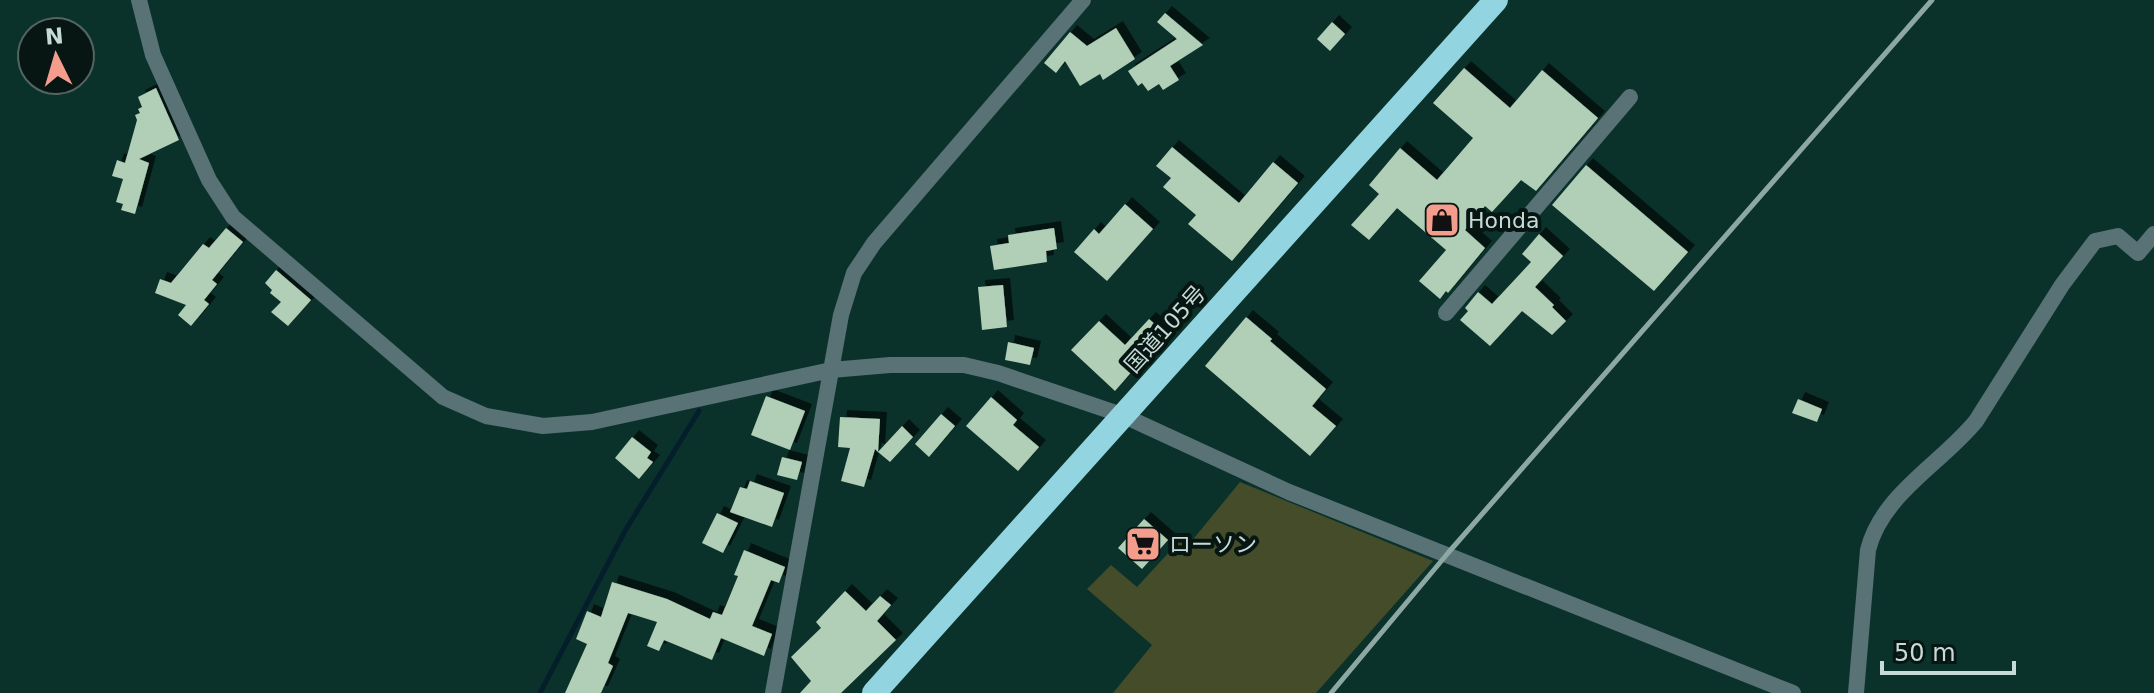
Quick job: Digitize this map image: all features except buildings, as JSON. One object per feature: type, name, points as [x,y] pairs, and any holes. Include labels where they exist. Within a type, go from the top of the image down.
[{"type":"highway","name":"国道105号","points":[[874,693],[1496,0]]},
{"type":"street","points":[[139,0],[153,55],[209,180],[233,217],[443,397],[486,416],[543,426],[592,422],[831,370],[890,365],[964,365],[998,373],[1122,415],[1289,492],[1793,693]]},
{"type":"street","points":[[773,693],[841,315],[854,273],[874,243],[1083,0]]},
{"type":"street","points":[[1446,313],[1630,97]]},
{"type":"street","points":[[1856,693],[1868,550],[1873,530],[1889,506],[1961,440],[1976,421],[2062,285],[2095,241],[2118,236],[2138,253],[2154,234]]},
{"type":"green space","points":[[1240,482],[1433,561],[1316,693],[1113,693],[1152,645],[1087,589],[1111,565],[1137,587],[1183,537],[1190,543]]},
{"type":"waterway","points":[[540,693],[625,531],[699,411]]},
{"type":"railway","points":[[1331,693],[1448,553],[1932,0]]},
{"type":"place","name":"Honda","points":[[1442,220]]},
{"type":"place","name":"ローソン","points":[[1143,544]]}]
